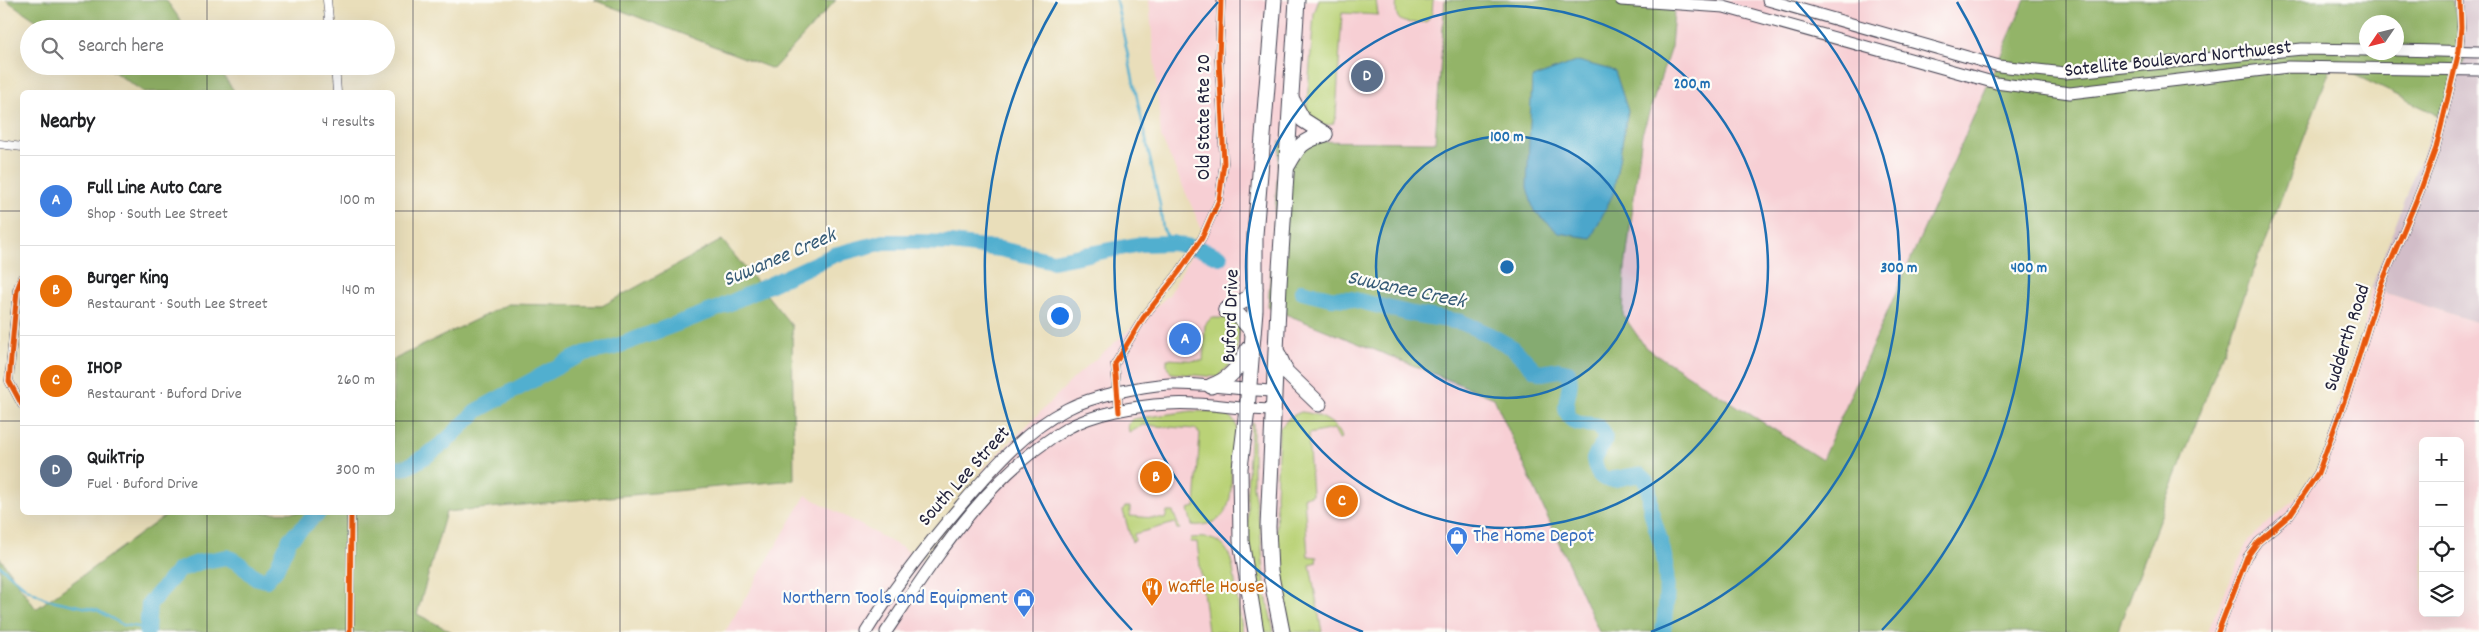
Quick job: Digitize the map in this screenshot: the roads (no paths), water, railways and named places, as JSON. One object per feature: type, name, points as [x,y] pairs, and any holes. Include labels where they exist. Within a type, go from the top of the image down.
[{"type":"highway","name":"Buford Drive","points":[[1256,632],[1245,572],[1239,499],[1240,468],[1253,336],[1258,187],[1274,0]]},
{"type":"highway","points":[[1282,632],[1270,570],[1268,526],[1276,350],[1297,0]]},
{"type":"highway","points":[[1295,36],[1308,0]]},
{"type":"highway","points":[[1286,169],[1298,147],[1306,140],[1325,134],[1303,120],[1290,98]]},
{"type":"highway","points":[[1211,386],[1221,382],[1239,367],[1253,336],[1239,316],[1226,310],[1247,299],[1254,289]]},
{"type":"highway","points":[[1276,350],[1286,372],[1319,404]]},
{"type":"main road","name":"Satellite Boulevard Northwest","points":[[1621,0],[1687,2],[1724,7],[1996,83],[2070,93],[2288,67],[2479,70]]},
{"type":"main road","name":"Satellite Boulevard Northwest","points":[[1768,0],[1999,66],[2065,73],[2302,49],[2359,50]]},
{"type":"main road","points":[[2404,50],[2479,52]]},
{"type":"main road","name":"South Lee Street","points":[[866,632],[904,575],[993,468],[1029,434],[1066,409],[1091,399],[1168,384],[1274,391]]},
{"type":"main road","name":"South Lee Street","points":[[886,632],[942,551],[993,487],[1029,454],[1067,429],[1091,418],[1168,404],[1207,404],[1247,410],[1274,410]]},
{"type":"street","points":[[327,0],[329,20]]},
{"type":"street","name":"Old State Rte 20","points":[[1119,412],[1119,393],[1115,364],[1143,318],[1179,272],[1202,238],[1219,200],[1224,163],[1219,60],[1221,0]]},
{"type":"street","name":"Sudderth Road","points":[[2218,632],[2248,557],[2258,542],[2290,515],[2318,473],[2349,388],[2381,285],[2436,148],[2459,51],[2460,0]]},
{"type":"street","points":[[336,75],[337,90]]},
{"type":"street","points":[[0,144],[20,147]]},
{"type":"street","points":[[20,282],[17,290],[10,381],[20,402]]},
{"type":"street","points":[[350,632],[351,515]]},
{"type":"water","points":[[1578,61],[1615,71],[1628,111],[1613,194],[1591,238],[1559,233],[1534,211],[1527,187],[1532,78]]},
{"type":"waterway","points":[[1116,0],[1160,205],[1163,229],[1172,243]]},
{"type":"waterway","name":"Suwanee Creek","points":[[395,469],[407,467],[426,456],[446,441],[478,410],[568,361],[586,353],[612,348],[719,308],[834,255],[884,242],[951,243],[1000,249],[1053,261],[1141,244],[1172,243],[1200,249],[1220,257]]},
{"type":"waterway","name":"Suwanee Creek","points":[[1302,291],[1330,298],[1351,299],[1412,314],[1461,322],[1513,348],[1535,370],[1542,373],[1559,370],[1568,372],[1570,385],[1566,405],[1569,417],[1578,423],[1598,426],[1604,435],[1604,443],[1594,459],[1600,475],[1605,479],[1640,475],[1644,477],[1648,485],[1651,510],[1665,561],[1667,581],[1663,632]]},
{"type":"waterway","name":"Suwanee Creek","points":[[147,632],[149,604],[179,570],[200,562],[227,557],[239,563],[255,577],[266,580],[276,569],[290,539],[316,515]]},
{"type":"waterway","points":[[0,566],[27,589],[46,599],[97,610],[123,625],[147,628]]},
{"type":"place","name":"QuikTrip","points":[[1367,76]]},
{"type":"place","name":"Full Line Auto Care","points":[[1185,339]]},
{"type":"place","name":"Burger King","points":[[1156,477]]},
{"type":"place","name":"IHOP","points":[[1342,501]]},
{"type":"place","name":"The Home Depot","points":[[1457,556]]},
{"type":"place","name":"Waffle House","points":[[1152,607]]},
{"type":"place","name":"Northern Tools and Equipment","points":[[1024,618]]}]
